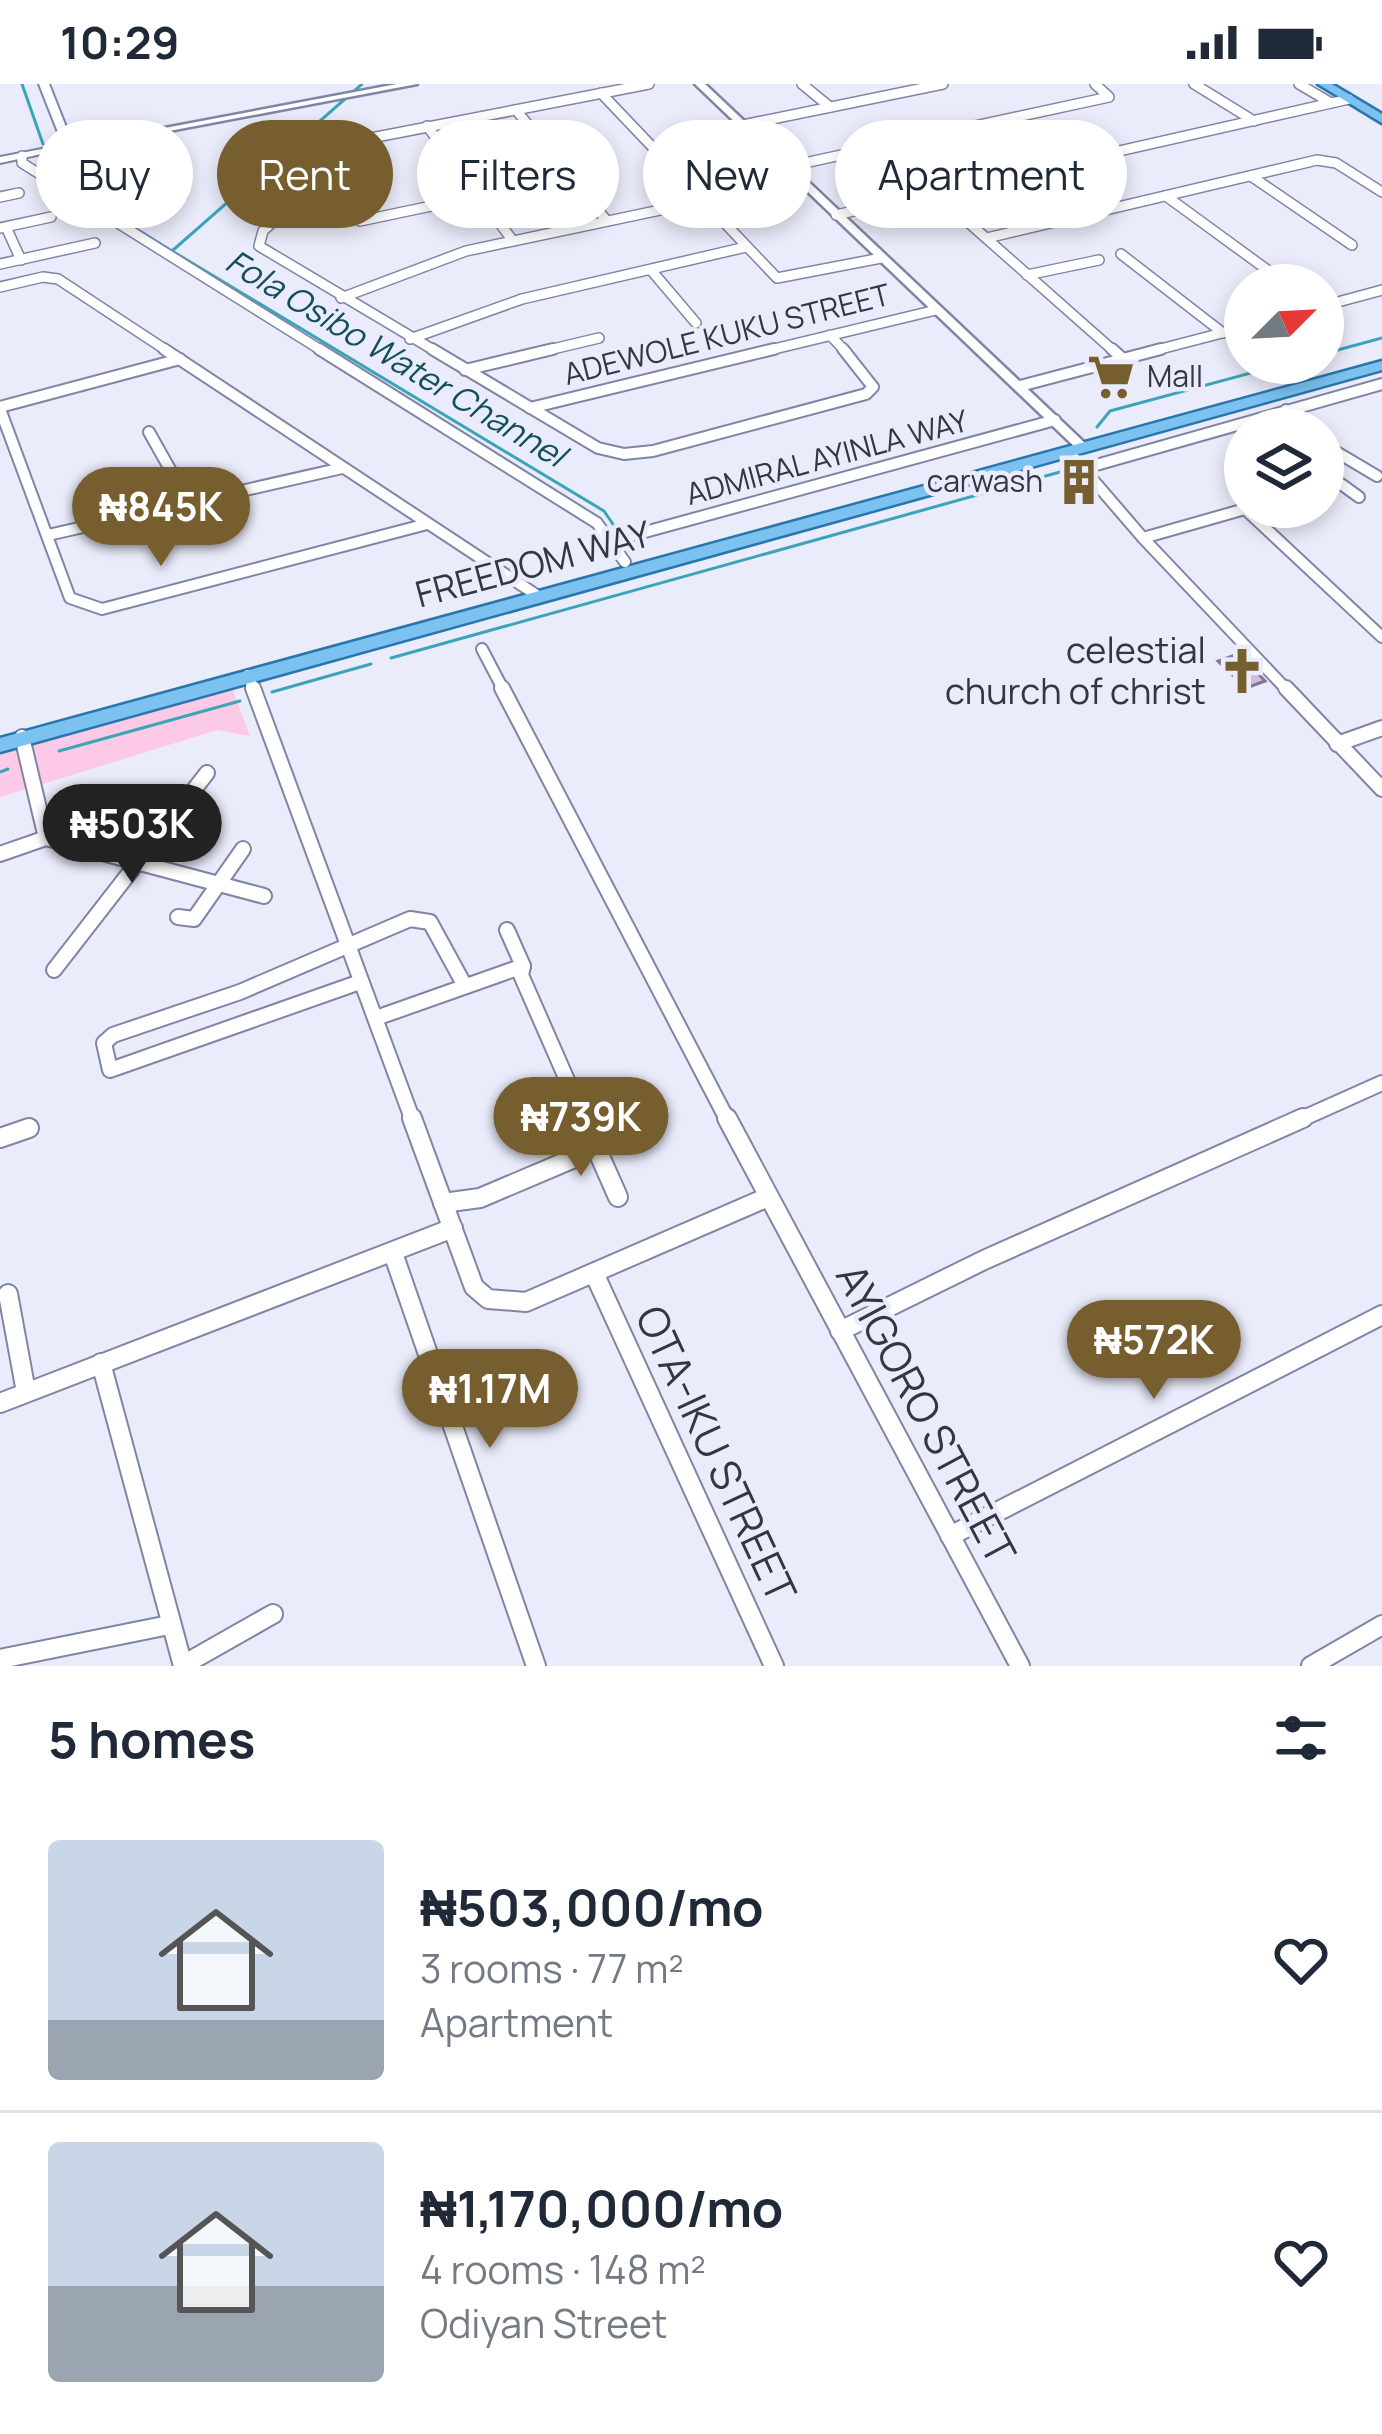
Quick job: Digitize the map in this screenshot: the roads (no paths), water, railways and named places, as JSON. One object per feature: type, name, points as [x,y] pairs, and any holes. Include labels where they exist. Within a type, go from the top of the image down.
[{"type":"main road","points":[[33,84],[50,120]]},
{"type":"main road","points":[[44,84],[54,120]]},
{"type":"main road","points":[[1324,84],[1382,115]]},
{"type":"main road","points":[[1334,84],[1382,115]]},
{"type":"main road","points":[[0,158],[36,151]]},
{"type":"main road","points":[[0,158],[36,152]]},
{"type":"main road","name":"FREEDOM WAY","points":[[0,745],[625,562],[1076,446],[1382,355]]},
{"type":"main road","name":"FREEDOM WAY","points":[[0,734],[1382,365]]},
{"type":"street","points":[[193,123],[412,84]]},
{"type":"street","points":[[460,120],[650,84]]},
{"type":"street","points":[[700,84],[738,120]]},
{"type":"street","points":[[802,84],[830,107]]},
{"type":"street","points":[[767,120],[943,84]]},
{"type":"street","points":[[811,162],[1109,97],[1095,84]]},
{"type":"street","points":[[1194,84],[1255,121]]},
{"type":"street","points":[[1299,84],[1331,103]]},
{"type":"street","points":[[601,93],[643,137]]},
{"type":"street","points":[[1127,150],[1349,99]]},
{"type":"street","points":[[516,110],[524,120]]},
{"type":"street","points":[[417,128],[358,143],[263,230],[258,242],[262,251],[598,448],[624,454],[653,451],[866,394],[873,387],[870,378],[830,334]]},
{"type":"street","points":[[22,155],[22,163],[171,260],[598,523],[625,562]]},
{"type":"street","points":[[987,238],[1327,160],[1382,192]]},
{"type":"street","points":[[1251,176],[1352,245]]},
{"type":"street","points":[[811,191],[835,214]]},
{"type":"street","points":[[0,196],[19,193]]},
{"type":"street","points":[[1166,196],[1259,264]]},
{"type":"street","points":[[21,260],[3,228],[36,220]]},
{"type":"street","points":[[503,228],[513,241]]},
{"type":"street","points":[[341,298],[446,256],[575,228]]},
{"type":"street","points":[[728,228],[773,276],[782,279],[881,258]]},
{"type":"street","points":[[850,228],[1055,420],[1076,446],[1082,469],[1382,790]]},
{"type":"street","points":[[975,228],[1123,359]]},
{"type":"street","points":[[0,264],[95,243]]},
{"type":"street","points":[[410,338],[522,299],[746,247]]},
{"type":"street","points":[[1121,254],[1223,333]]},
{"type":"street","points":[[1027,275],[1099,260]]},
{"type":"street","points":[[651,270],[696,323]]},
{"type":"street","points":[[0,287],[43,277],[58,279],[530,593]]},
{"type":"street","points":[[1344,300],[1382,290]]},
{"type":"street","name":"ADEWOLE KUKU STREET","points":[[530,408],[937,310]]},
{"type":"street","points":[[1020,386],[1223,333]]},
{"type":"street","points":[[465,370],[599,338]]},
{"type":"street","points":[[180,359],[0,408],[70,598],[102,609],[427,524]]},
{"type":"street","points":[[1294,408],[1376,386],[1382,396]]},
{"type":"street","name":"ADMIRAL AYINLA WAY","points":[[612,542],[1055,420]]},
{"type":"street","points":[[1082,469],[1224,428]]},
{"type":"street","points":[[149,432],[189,503]]},
{"type":"street","points":[[1344,456],[1377,476]]},
{"type":"street","points":[[49,536],[343,468]]},
{"type":"street","points":[[1344,486],[1359,497]]},
{"type":"street","points":[[1143,538],[1224,515]]},
{"type":"street","points":[[1269,528],[1382,637]]},
{"type":"street","name":"AYIGORO STREET","points":[[482,649],[1020,1666]]},
{"type":"street","points":[[248,675],[474,1286],[488,1299],[526,1302],[768,1197]]},
{"type":"street","points":[[1337,744],[1382,728]]},
{"type":"street","points":[[22,737],[46,838]]},
{"type":"street","points":[[55,970],[207,772]]},
{"type":"street","points":[[0,854],[46,838],[264,896]]},
{"type":"street","points":[[178,917],[193,920],[243,850]]},
{"type":"street","points":[[360,982],[110,1070],[104,1043],[113,1035],[240,992],[410,919],[422,919],[440,933],[465,986]]},
{"type":"street","points":[[507,931],[523,966],[521,975],[618,1197]]},
{"type":"street","points":[[376,1018],[523,966]]},
{"type":"street","points":[[240,992],[246,1022]]},
{"type":"street","points":[[840,1331],[984,1260],[1382,1083]]},
{"type":"street","points":[[0,1138],[29,1128]]},
{"type":"street","points":[[443,1203],[480,1198],[579,1156],[592,1139]]},
{"type":"street","points":[[0,1402],[453,1228]]},
{"type":"street","points":[[393,1253],[536,1666]]},
{"type":"street","name":"OTA-IKU STREET","points":[[594,1273],[773,1666]]},
{"type":"street","points":[[8,1294],[26,1393]]},
{"type":"street","points":[[950,1536],[1382,1315]]},
{"type":"street","points":[[101,1363],[183,1666],[273,1614]]},
{"type":"street","points":[[0,1659],[169,1625]]},
{"type":"street","points":[[1311,1666],[1343,1658],[1382,1625]]},
{"type":"waterway","points":[[22,84],[36,124]]},
{"type":"waterway","name":"Fola Osibo Water Channel","points":[[172,251],[362,84]]},
{"type":"waterway","points":[[135,228],[172,251]]},
{"type":"waterway","name":"Fola Osibo Water Channel","points":[[172,251],[604,511],[619,533]]},
{"type":"waterway","points":[[1344,348],[1382,338]]},
{"type":"waterway","points":[[1097,427],[1110,411],[1224,380]]},
{"type":"waterway","points":[[391,658],[1060,472],[1066,464]]},
{"type":"waterway","points":[[272,692],[371,664]]},
{"type":"waterway","points":[[59,751],[240,701]]},
{"type":"waterway","points":[[0,772],[8,769]]},
{"type":"place","name":"Mall","points":[[1111,377]]},
{"type":"place","name":"carwash","points":[[1079,482]]},
{"type":"place","name":"celestial church of christ","points":[[1242,671]]}]
